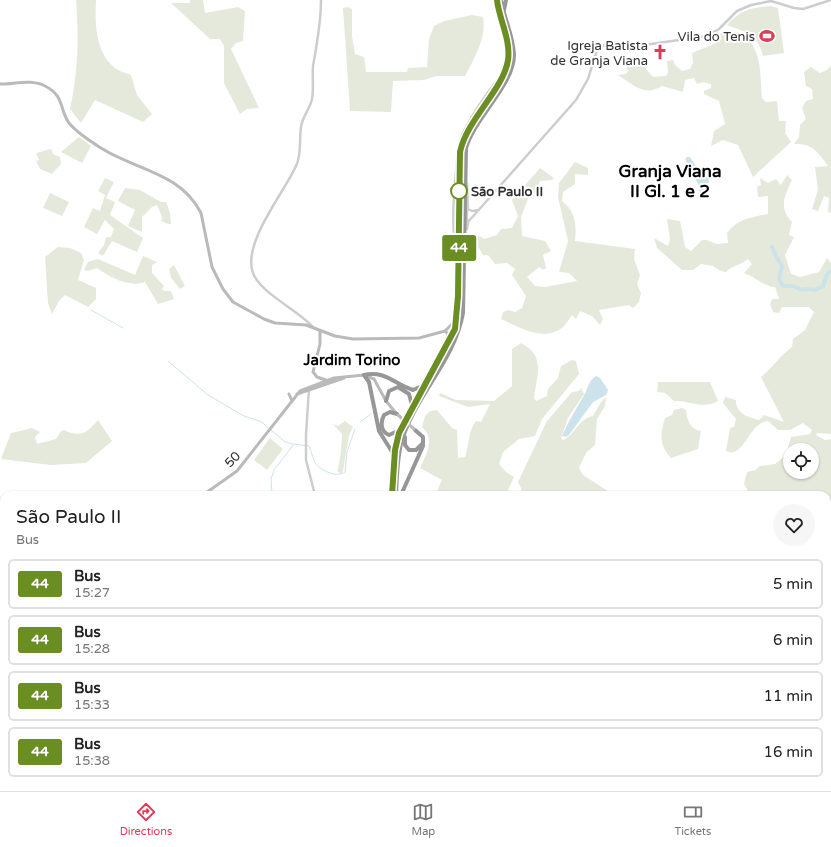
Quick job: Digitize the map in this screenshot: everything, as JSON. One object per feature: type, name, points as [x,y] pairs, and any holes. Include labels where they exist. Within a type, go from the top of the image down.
[{"type":"highway","points":[[392,491],[394,455],[401,430],[412,406],[455,329],[457,319],[460,159],[462,144],[467,133],[503,75],[508,53],[496,0]]},
{"type":"highway","points":[[396,491],[399,455],[406,430],[415,411],[459,333],[463,313],[464,170],[466,148],[470,135],[499,91],[512,68],[514,54],[513,44],[501,0]]},
{"type":"highway","points":[[504,12],[506,0]]},
{"type":"highway","points":[[394,455],[379,431],[369,382],[364,375],[374,372],[381,374],[413,390],[424,384]]},
{"type":"highway","points":[[386,401],[389,391],[394,388],[401,388],[411,396],[412,406]]},
{"type":"highway","points":[[397,415],[390,412],[384,415],[382,421],[383,430],[385,434],[390,435],[401,430]]},
{"type":"highway","points":[[406,430],[405,445],[407,449],[414,451],[418,449],[422,443],[420,437],[414,430]]},
{"type":"highway","points":[[403,491],[423,446],[422,437],[414,430]]},
{"type":"main road","points":[[0,84],[35,82],[47,87],[60,98],[70,124],[85,137],[109,153],[174,182],[192,199],[201,213],[212,267],[228,298],[241,307],[270,322],[313,327],[320,331],[344,338],[361,339],[419,338],[445,331],[457,319]]},
{"type":"main road","points":[[320,331],[320,344],[313,372],[317,377],[327,380]]},
{"type":"main road","points":[[445,331],[448,334],[447,344]]},
{"type":"main road","points":[[297,394],[336,377],[364,375],[374,379],[386,401],[397,415],[414,430]]},
{"type":"main road","points":[[309,389],[350,376]]},
{"type":"main road","points":[[333,382],[336,377]]},
{"type":"main road","name":"50","points":[[208,491],[236,470],[270,430],[300,390],[309,389]]},
{"type":"main road","points":[[289,394],[292,401]]},
{"type":"street","points":[[313,327],[304,318],[260,284],[254,275],[251,259],[256,238],[298,159],[301,125],[312,100],[313,67],[319,36],[321,0]]},
{"type":"street","points":[[467,227],[468,222],[479,209],[576,100],[588,79],[597,50],[606,43],[618,41],[644,45],[707,36],[719,29],[737,11],[751,5],[771,1],[794,8],[803,9],[831,0]]},
{"type":"street","points":[[463,293],[467,227],[467,186],[464,170]]},
{"type":"street","points":[[467,207],[472,211],[479,209]]},
{"type":"street","points":[[309,389],[306,448],[307,464],[314,491]]},
{"type":"shaded area","points":[[76,0],[96,0],[96,27],[103,53],[114,67],[131,75],[137,95],[152,114],[143,122],[95,100],[81,123],[70,109],[75,82],[77,55]]},
{"type":"shaded area","points":[[190,0],[203,0],[205,13],[238,7],[245,11],[243,41],[236,43],[231,49],[259,108],[247,109],[240,114],[224,83],[224,46],[220,39],[210,39],[171,3],[190,3]]},
{"type":"shaded area","name":"Vila do Tenis","points":[[771,6],[778,8],[784,53],[763,56],[761,48],[755,38],[746,32],[727,25],[742,12]]},
{"type":"shaded area","points":[[348,7],[352,9],[352,36],[355,54],[364,57],[366,72],[407,72],[408,68],[427,67],[429,39],[434,26],[444,21],[472,15],[483,17],[483,32],[479,48],[465,76],[436,76],[424,80],[393,81],[391,112],[350,111],[343,8]]},
{"type":"shaded area","points":[[723,30],[742,35],[749,40],[754,47],[759,64],[762,98],[766,102],[777,101],[779,121],[786,121],[785,133],[791,142],[753,177],[738,145],[723,140],[711,146],[714,131],[725,124],[719,101],[704,94],[704,91],[711,88],[711,84],[703,82],[697,84],[694,78],[685,80],[683,92],[662,86],[656,89],[644,90],[634,86],[618,75],[626,74],[628,71],[626,66],[630,63],[644,63],[646,69],[653,77],[666,76],[668,73],[667,61],[673,60],[675,65],[682,71],[690,69],[693,63],[692,53],[714,44]]},
{"type":"shaded area","points":[[831,65],[831,213],[828,212],[829,198],[824,196],[818,211],[812,209],[818,190],[815,167],[828,166],[814,149],[806,145],[794,144],[799,137],[800,125],[806,119],[802,108],[806,101],[813,99],[812,89],[806,86],[804,72],[811,67],[820,73],[827,70]]},
{"type":"shaded area","points":[[79,137],[91,146],[82,163],[61,152]]},
{"type":"shaded area","points":[[51,149],[53,154],[60,157],[61,164],[52,174],[40,169],[36,161],[39,160],[36,153]]},
{"type":"shaded area","points":[[575,162],[588,168],[588,175],[575,174],[575,184],[563,192],[562,201],[570,209],[574,219],[576,229],[575,241],[635,249],[634,259],[640,275],[637,284],[641,293],[639,302],[633,308],[629,305],[599,310],[603,319],[600,325],[592,316],[580,311],[576,319],[572,315],[563,327],[556,332],[540,334],[501,319],[503,312],[508,310],[515,312],[522,308],[526,296],[512,275],[515,269],[507,263],[495,264],[488,255],[483,255],[479,248],[475,248],[472,243],[478,235],[484,239],[497,235],[501,229],[512,228],[518,216],[512,200],[540,168],[554,178],[552,180],[540,181],[533,197],[528,199],[521,217],[522,236],[545,241],[551,251],[543,255],[546,268],[544,270],[539,267],[527,277],[535,286],[545,287],[577,281],[569,273],[559,272],[568,241],[558,197],[559,183]]},
{"type":"shaded area","points":[[787,175],[792,180],[784,201],[785,211],[792,222],[789,235],[794,237],[785,255],[791,274],[800,277],[819,272],[827,258],[831,263],[831,434],[817,433],[816,435],[825,440],[831,439],[831,491],[747,491],[744,484],[747,472],[756,470],[759,466],[775,464],[783,457],[783,479],[819,479],[819,443],[789,443],[791,437],[810,434],[812,430],[803,423],[790,430],[778,430],[768,421],[761,423],[737,450],[732,452],[726,451],[730,428],[734,427],[736,419],[723,403],[725,397],[736,400],[740,412],[747,416],[759,420],[764,415],[784,422],[761,377],[792,347],[793,339],[805,330],[814,312],[809,307],[782,307],[779,313],[773,312],[770,304],[772,299],[779,299],[775,287],[764,284],[744,273],[752,264],[748,259],[726,272],[713,266],[701,264],[693,270],[682,270],[657,248],[654,238],[668,246],[670,240],[667,219],[680,221],[685,247],[691,251],[702,240],[707,240],[716,244],[728,243],[727,233],[735,225],[745,219],[768,214],[768,196],[758,197],[757,187],[761,185],[760,178],[768,183],[776,179],[781,185]]},
{"type":"shaded area","points":[[105,178],[114,182],[106,198],[115,202],[110,215],[143,238],[137,252],[112,241],[103,256],[98,253],[104,245],[106,237],[111,237],[114,229],[105,220],[97,234],[84,227],[93,208],[100,211],[105,195],[98,191]]},
{"type":"shaded area","points":[[125,188],[140,190],[161,202],[166,202],[170,213],[171,224],[161,221],[162,217],[157,205],[152,207],[142,217],[142,232],[128,226],[135,210],[118,201]]},
{"type":"shaded area","points":[[50,193],[69,202],[62,216],[43,208]]},
{"type":"shaded area","points":[[58,247],[70,248],[81,253],[84,260],[78,280],[96,288],[96,299],[88,307],[65,295],[59,301],[52,314],[48,303],[45,257]]},
{"type":"shaded area","points":[[143,256],[157,262],[152,265],[152,273],[164,286],[162,289],[164,291],[171,291],[174,299],[158,304],[145,282],[133,284],[126,283],[97,268],[88,271],[84,270],[88,262],[98,259],[135,275]]},
{"type":"shaded area","points":[[174,265],[185,286],[180,289],[171,278],[169,269]]},
{"type":"shaded area","points":[[521,343],[529,348],[537,360],[538,373],[534,398],[536,401],[547,396],[548,389],[558,378],[561,366],[572,360],[576,361],[579,374],[542,419],[535,436],[519,439],[503,452],[499,464],[506,472],[514,477],[508,491],[437,491],[442,480],[420,468],[427,452],[429,442],[426,432],[422,427],[425,416],[430,411],[437,410],[452,428],[457,430],[458,458],[465,457],[471,429],[476,421],[481,422],[490,404],[468,407],[439,396],[440,393],[456,400],[494,401],[512,386],[512,349]]},
{"type":"shaded area","points":[[658,382],[710,382],[718,401],[712,404],[701,405],[674,401],[665,393],[657,392]]},
{"type":"shaded area","points":[[581,388],[584,394],[568,418],[561,438],[563,440],[567,438],[584,420],[593,416],[601,402],[606,397],[605,406],[597,419],[595,445],[586,453],[579,468],[583,475],[608,491],[521,491],[518,482],[547,421],[572,392],[579,391]]},
{"type":"shaded area","points":[[682,408],[686,410],[687,418],[692,427],[701,431],[698,449],[671,458],[664,449],[662,429],[665,418],[672,415],[674,410]]},
{"type":"shaded area","points":[[98,420],[112,441],[86,463],[51,465],[1,459],[11,433],[32,428],[40,432],[35,437],[37,444],[56,439],[61,431],[64,430],[75,434],[83,433]]},
{"type":"shaded area","points":[[345,421],[353,427],[349,435],[343,471],[341,474],[337,471],[340,459],[342,434],[333,424],[338,426]]},
{"type":"shaded area","points":[[270,438],[283,449],[267,470],[254,460]]},
{"type":"water","points":[[690,157],[700,172],[709,179],[707,196],[699,195],[700,188],[685,159]]},
{"type":"water","points":[[596,376],[600,378],[608,390],[606,395],[593,402],[569,435],[566,437],[562,436],[585,394],[589,383]]},
{"type":"waterway","points":[[772,247],[782,266],[779,279],[783,286],[793,286],[802,290],[815,290],[823,286],[827,274],[831,271]]},
{"type":"waterway","points":[[91,310],[123,328]]},
{"type":"waterway","points":[[168,361],[208,395],[244,416],[262,422],[268,428]]},
{"type":"waterway","points":[[360,422],[371,414]]},
{"type":"waterway","points":[[272,491],[271,479],[274,470],[294,444],[309,446],[316,464],[322,469],[334,474],[342,474],[345,472],[347,452],[355,429]]},
{"type":"waterway","points":[[271,430],[285,442],[293,444]]},
{"type":"bus line","name":"44","points":[[392,491],[395,450],[399,433],[412,406],[455,329],[458,310],[460,152],[464,138],[503,75],[508,61],[508,47],[497,0]]},
{"type":"place","name":"Vila do Tenis","points":[[767,36]]},
{"type":"place","name":"Igreja Batista de Granja Viana","points":[[660,52]]},
{"type":"place","name":"São Paulo II","points":[[459,191]]},
{"type":"district","name":"Granja Viana II Gl. 1 e 2","points":[[670,181]]},
{"type":"district","name":"Jardim Torino","points":[[352,360]]}]
